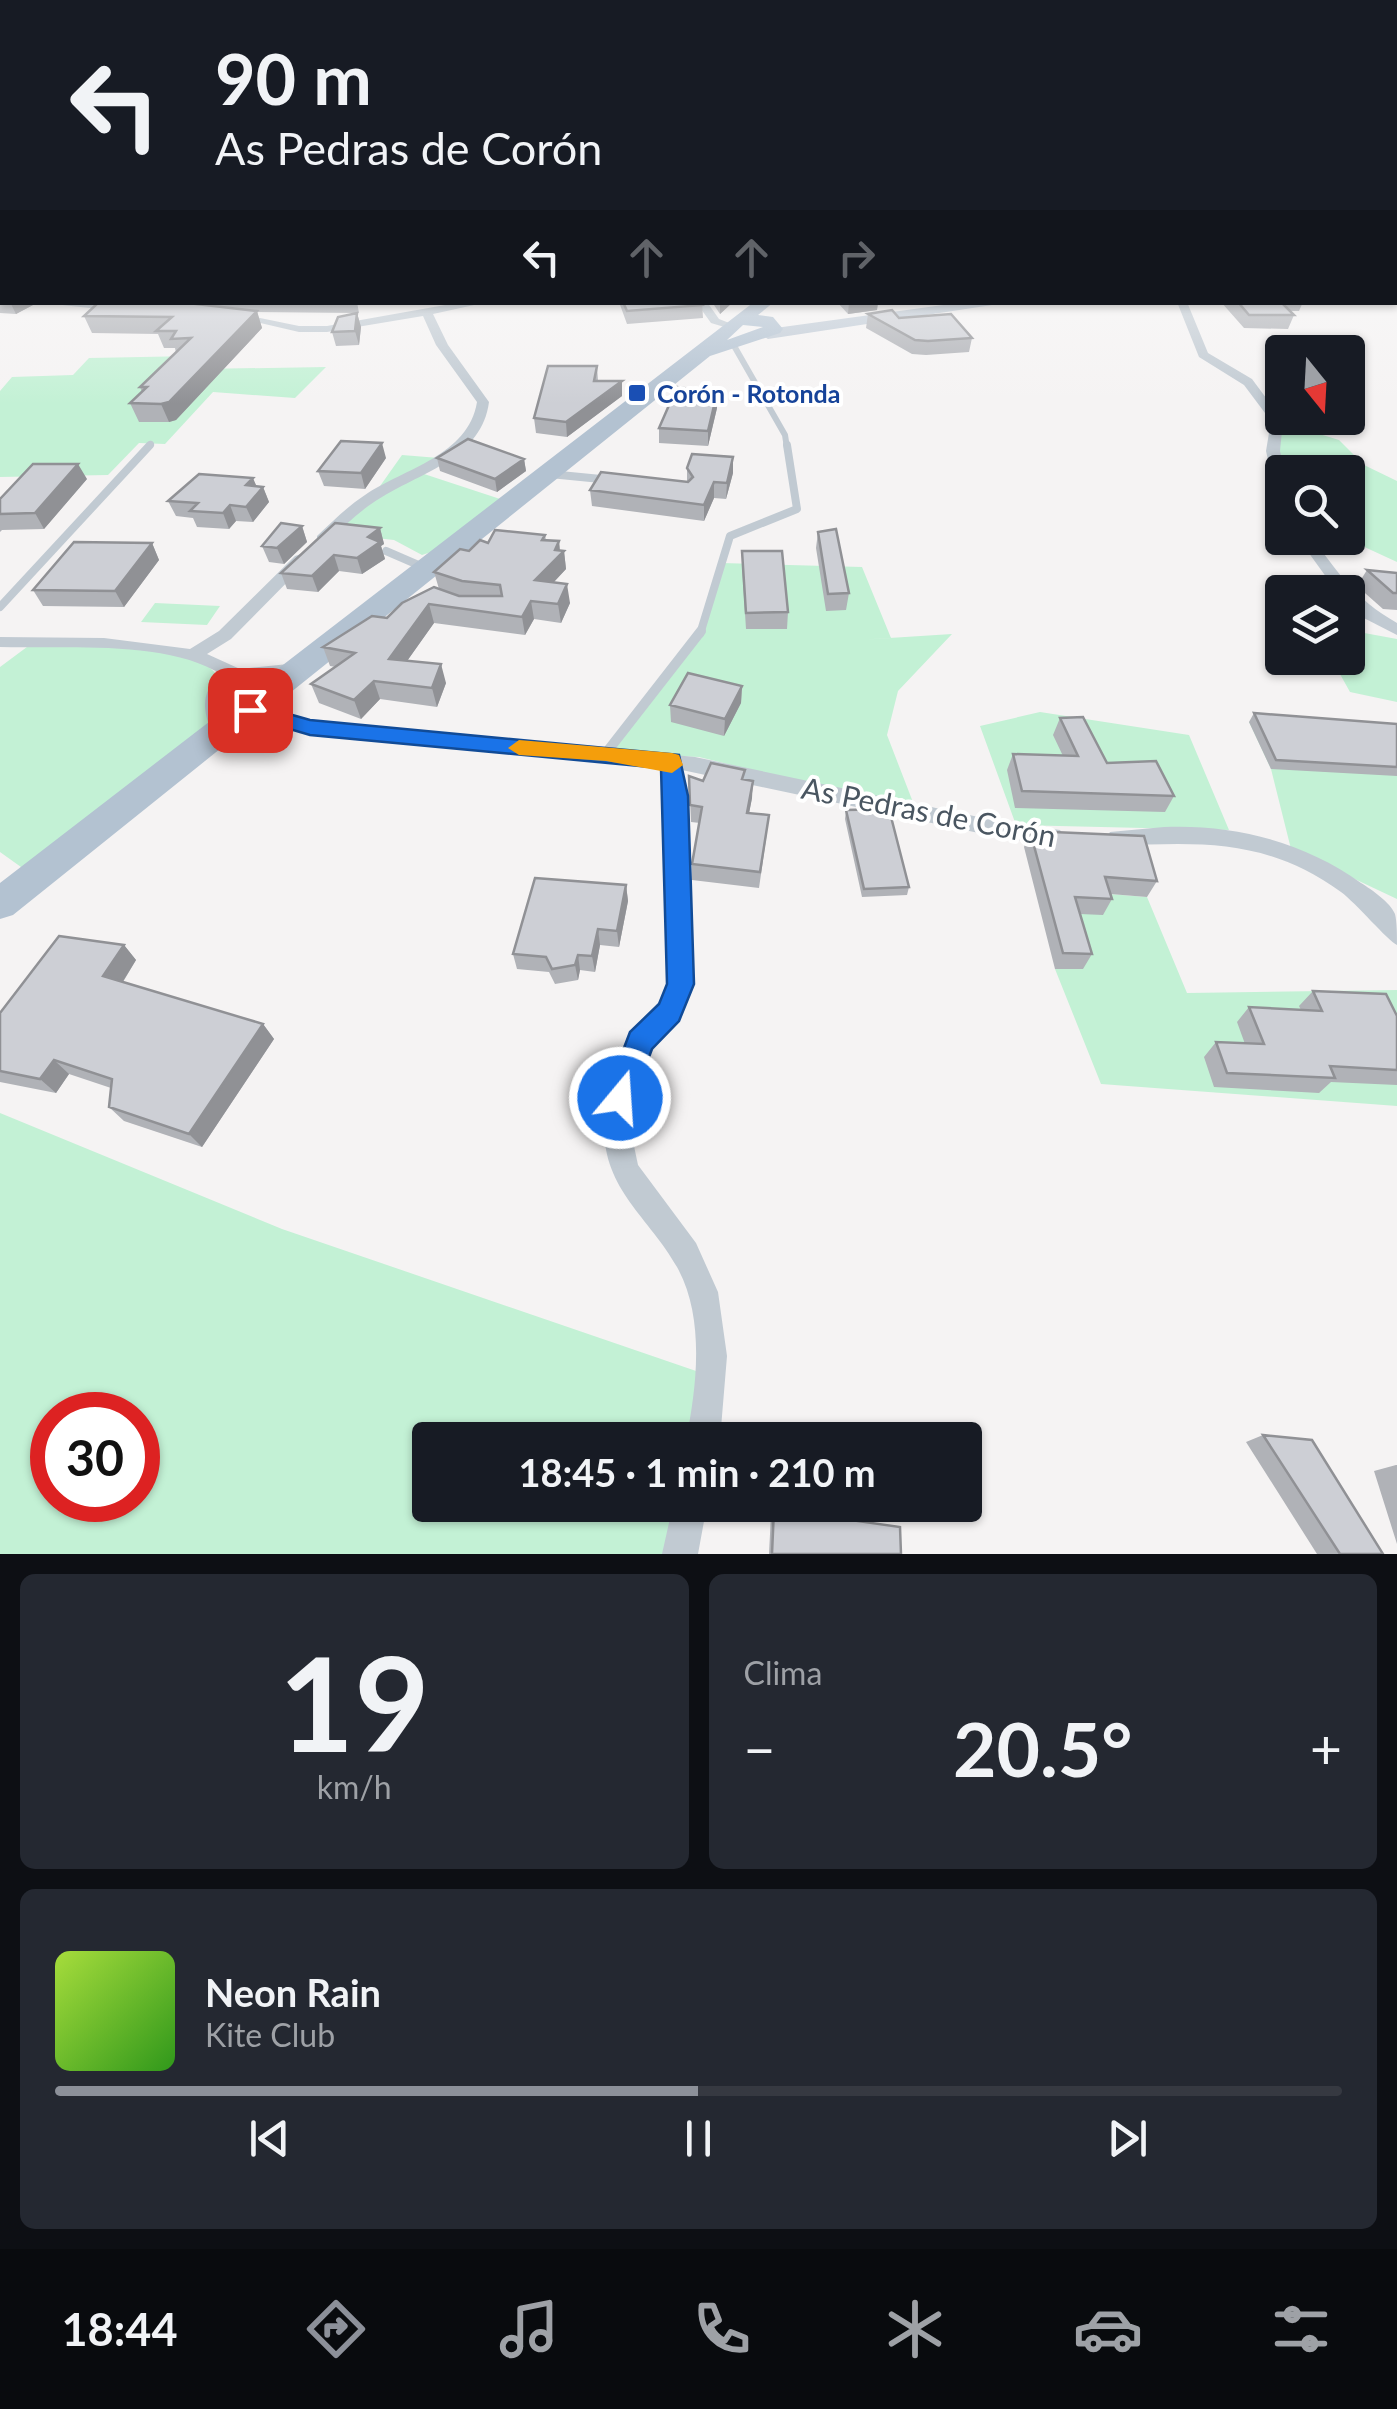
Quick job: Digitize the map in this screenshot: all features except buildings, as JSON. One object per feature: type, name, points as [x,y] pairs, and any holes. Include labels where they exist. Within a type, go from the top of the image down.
[{"type":"main road","points":[[0,904],[304,666],[420,583],[763,305]]},
{"type":"main road","points":[[734,330],[766,328],[766,305]]},
{"type":"street","points":[[363,305],[365,320]]},
{"type":"street","points":[[225,313],[300,330],[340,328],[365,320],[428,315],[470,305]]},
{"type":"street","points":[[702,305],[715,321],[734,330]]},
{"type":"street","points":[[766,328],[833,324],[981,305]]},
{"type":"street","points":[[1183,305],[1203,355],[1248,382],[1276,420],[1275,455]]},
{"type":"street","points":[[197,657],[225,635],[354,510],[457,446],[479,425],[483,402],[442,344],[428,315]]},
{"type":"street","points":[[1365,610],[1397,630]]},
{"type":"street","points":[[0,642],[197,657],[241,673],[254,688],[254,706]]},
{"type":"street","points":[[197,657],[214,690],[213,717],[221,732]]},
{"type":"street","points":[[214,690],[241,673],[304,666]]},
{"type":"street","name":"As Pedras de Corón","points":[[254,706],[310,728],[672,761],[1007,831],[1084,838],[1210,835],[1244,842],[1341,879],[1370,898],[1397,936]]},
{"type":"street","points":[[672,761],[680,984],[669,1012],[649,1029],[628,1065],[617,1130],[620,1161],[633,1187],[696,1273],[706,1316],[712,1377],[706,1422]]},
{"type":"street","points":[[680,1554],[687,1522]]},
{"type":"lane","points":[[606,753],[699,636],[730,536],[740,528],[785,518],[798,509],[785,435],[734,330]]},
{"type":"lane","points":[[0,606],[151,444]]},
{"type":"lane","points":[[550,474],[626,482]]},
{"type":"lane","points":[[386,551],[420,583]]},
{"type":"green space","points":[[194,356],[200,369],[326,367],[295,398],[213,392],[165,444],[139,443],[108,475],[0,477],[0,391],[12,377],[73,375],[89,358]]},
{"type":"green space","points":[[1276,435],[1323,435],[1339,440],[1354,455],[1278,455]]},
{"type":"green space","points":[[402,455],[439,458],[418,472],[512,503],[465,541],[422,555],[394,540],[329,533],[373,496]]},
{"type":"green space","points":[[1365,465],[1397,481],[1397,562],[1365,547]]},
{"type":"green space","points":[[722,563],[862,567],[891,638],[952,634],[898,691],[887,735],[916,810],[699,757],[606,753],[699,636]]},
{"type":"green space","points":[[155,603],[220,606],[207,625],[141,622]]},
{"type":"green space","points":[[1365,633],[1397,639],[1397,702],[1350,692],[1340,675],[1365,675]]},
{"type":"green space","points":[[31,644],[181,650],[195,654],[224,681],[214,691],[221,732],[35,877],[0,852],[0,667]]},
{"type":"green space","points":[[1040,712],[1189,735],[1229,830],[1016,825],[980,726]]},
{"type":"green space","points":[[1249,722],[1397,733],[1397,899],[1291,849],[1271,769]]},
{"type":"green space","points":[[1096,893],[1147,897],[1187,993],[1397,990],[1397,1106],[1101,1084],[1055,969],[1083,969],[1067,913]]},
{"type":"green space","points":[[0,1113],[282,1229],[699,1372],[695,1422],[412,1422],[412,1522],[674,1522],[666,1554],[0,1554]]},
{"type":"slow traffic","points":[[519,748],[606,753],[672,761],[672,765]]},
{"type":"place","name":"Corón - Rotonda","points":[[637,393]]},
{"type":"route","points":[[250,710],[310,728],[672,761],[680,984],[669,1012],[640,1041],[628,1065],[620,1098]]}]
